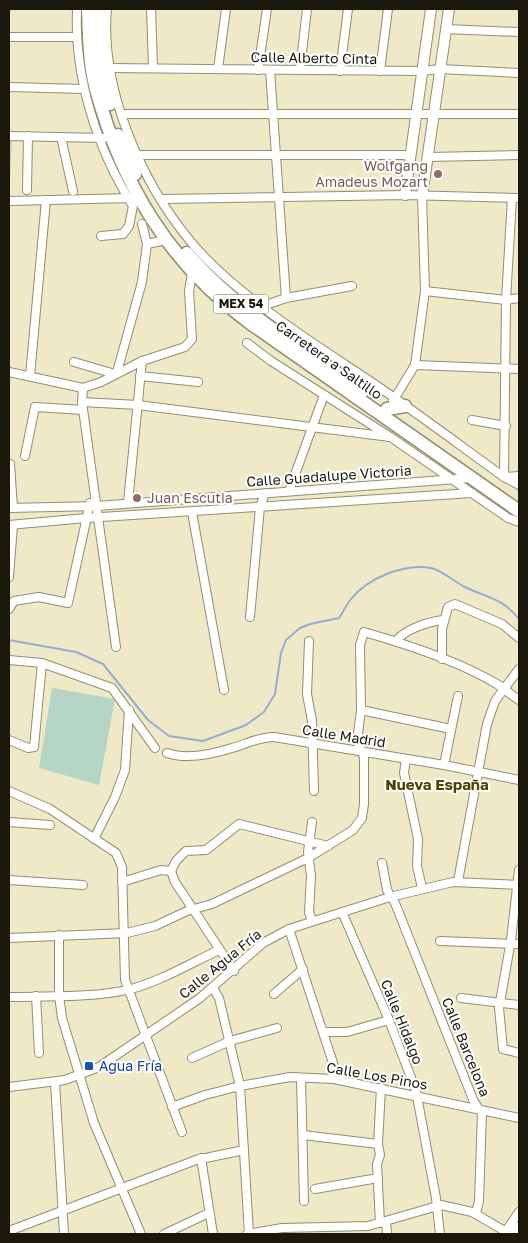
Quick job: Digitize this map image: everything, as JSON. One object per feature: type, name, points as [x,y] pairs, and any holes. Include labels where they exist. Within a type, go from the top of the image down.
[{"type":"main road","name":"Carretera a Saltillo","points":[[88,9],[91,54],[106,138],[118,157],[133,201],[192,273],[225,304],[250,323],[519,511]]},
{"type":"main road","name":"Carretera a Saltillo","points":[[103,13],[99,55],[118,135],[139,182],[166,226],[198,266],[213,282],[258,309],[394,405],[519,500]]},
{"type":"main road","points":[[508,1234],[519,1228]]},
{"type":"street","name":"Carretera a Saltillo","points":[[77,9],[76,37],[84,89],[106,138]]},
{"type":"street","points":[[151,9],[153,68]]},
{"type":"street","points":[[218,69],[226,9]]},
{"type":"street","points":[[258,70],[267,9]]},
{"type":"street","points":[[300,70],[307,9]]},
{"type":"street","points":[[340,71],[348,9]]},
{"type":"street","points":[[380,71],[388,9]]},
{"type":"street","points":[[405,195],[431,9]]},
{"type":"street","points":[[448,9],[422,196],[424,290],[415,364],[394,405],[519,485]]},
{"type":"street","name":"Carretera a Saltillo","points":[[103,13],[110,68],[122,114],[137,155],[162,199],[192,242],[258,309]]},
{"type":"street","points":[[446,29],[519,32]]},
{"type":"street","points":[[9,37],[76,37]]},
{"type":"street","name":"Calle Alberto Cinta","points":[[110,68],[340,71],[422,71],[440,69],[518,73]]},
{"type":"street","points":[[270,70],[286,298]]},
{"type":"street","points":[[9,87],[84,89]]},
{"type":"street","points":[[122,114],[519,114]]},
{"type":"street","points":[[9,136],[106,138]]},
{"type":"street","points":[[27,190],[28,136]]},
{"type":"street","points":[[62,137],[73,191]]},
{"type":"street","points":[[137,155],[411,155]]},
{"type":"street","points":[[428,157],[519,155]]},
{"type":"street","points":[[162,199],[405,195],[516,198],[506,300],[504,477]]},
{"type":"street","points":[[30,376],[46,200]]},
{"type":"street","points":[[9,201],[133,201],[129,226],[123,234],[102,236]]},
{"type":"street","points":[[116,373],[142,282],[147,244],[142,224]]},
{"type":"street","points":[[147,244],[166,240]]},
{"type":"street","points":[[9,372],[83,388],[101,382],[142,361],[185,347],[191,342],[189,291],[192,273]]},
{"type":"street","points":[[258,309],[286,298],[352,286]]},
{"type":"street","points":[[424,290],[506,300],[519,298]]},
{"type":"street","points":[[247,343],[271,361],[392,438],[508,518],[519,522]]},
{"type":"street","points":[[128,502],[142,361]]},
{"type":"street","points":[[74,362],[116,373]]},
{"type":"street","points":[[415,364],[519,368]]},
{"type":"street","points":[[140,376],[198,382]]},
{"type":"street","points":[[9,609],[14,602],[31,597],[68,603],[86,518],[95,494],[83,406],[83,388]]},
{"type":"street","points":[[290,491],[324,395]]},
{"type":"street","points":[[25,456],[35,406],[138,405],[392,438]]},
{"type":"street","points":[[472,420],[506,426]]},
{"type":"street","points":[[10,464],[11,508]]},
{"type":"street","points":[[504,477],[519,476]]},
{"type":"street","name":"Calle Guadalupe Victoria","points":[[11,508],[92,506],[472,478]]},
{"type":"street","points":[[250,617],[260,507],[265,493]]},
{"type":"street","name":"Calle Guadalupe Victoria","points":[[11,525],[98,517],[472,493]]},
{"type":"street","points":[[92,506],[98,517],[116,647]]},
{"type":"street","points":[[192,512],[224,690]]},
{"type":"street","points":[[9,577],[11,525]]},
{"type":"street","points":[[442,659],[444,620],[448,607],[457,604],[502,624],[519,638]]},
{"type":"street","points":[[396,641],[411,630],[433,621],[444,620]]},
{"type":"street","points":[[9,938],[124,933],[155,926],[212,904],[308,858],[353,830],[362,818],[364,804],[364,759],[358,740],[361,710],[360,645],[364,632],[396,641],[442,659],[498,684],[519,700]]},
{"type":"street","points":[[309,641],[307,694],[312,721],[314,791]]},
{"type":"street","points":[[9,660],[42,662],[112,688],[155,748]]},
{"type":"street","points":[[9,740],[32,748],[42,662]]},
{"type":"street","points":[[458,881],[487,724],[503,689],[519,669]]},
{"type":"street","points":[[444,765],[458,696]]},
{"type":"street","points":[[94,839],[115,797],[124,770],[129,710]]},
{"type":"street","points":[[361,710],[452,729]]},
{"type":"street","name":"Calle Madrid","points":[[167,753],[176,756],[204,754],[232,748],[263,737],[406,758],[519,780]]},
{"type":"street","points":[[406,758],[404,773],[418,839],[417,869],[422,888]]},
{"type":"street","points":[[9,791],[50,809],[116,853],[120,858],[124,933],[123,968],[128,989],[182,1132]]},
{"type":"street","points":[[9,822],[50,825]]},
{"type":"street","points":[[312,822],[308,858],[311,876],[309,912],[312,921]]},
{"type":"street","points":[[171,871],[176,861],[186,851],[206,850],[239,824],[328,846]]},
{"type":"street","name":"Calle Barcelona","points":[[382,863],[390,896],[395,903],[474,1102],[482,1116],[479,1201],[476,1214]]},
{"type":"street","points":[[122,882],[138,880],[161,870],[171,871]]},
{"type":"street","points":[[519,870],[499,1018],[504,1050],[519,1053]]},
{"type":"street","points":[[171,871],[219,950],[234,970]]},
{"type":"street","points":[[9,880],[83,885]]},
{"type":"street","name":"Calle Agua Fría","points":[[9,1087],[55,1082],[79,1077],[99,1067],[213,988],[263,943],[289,929],[390,896],[458,881],[518,885]]},
{"type":"street","name":"Calle Hidalgo","points":[[342,912],[389,1020],[417,1095],[437,1206],[440,1234]]},
{"type":"street","points":[[289,929],[334,1068],[334,1079]]},
{"type":"street","points":[[59,935],[59,995],[62,1018],[79,1077],[100,1138],[141,1234]]},
{"type":"street","points":[[440,941],[519,944]]},
{"type":"street","points":[[9,997],[128,989],[155,980],[219,950]]},
{"type":"street","points":[[274,994],[303,969]]},
{"type":"street","points":[[213,988],[219,998],[240,1086],[248,1234],[282,1228],[364,1230],[437,1206],[476,1214],[508,1234],[519,1212]]},
{"type":"street","points":[[36,996],[39,1053]]},
{"type":"street","points":[[461,998],[519,1005]]},
{"type":"street","points":[[323,1032],[346,1032],[389,1020]]},
{"type":"street","points":[[192,1058],[230,1041],[277,1028]]},
{"type":"street","name":"Calle Los Pinos","points":[[172,1107],[205,1095],[240,1086],[290,1077],[334,1079],[479,1108],[519,1118]]},
{"type":"street","points":[[301,1079],[304,1200]]},
{"type":"street","points":[[55,1082],[64,1234]]},
{"type":"street","points":[[381,1088],[378,1178],[383,1223],[387,1234]]},
{"type":"street","points":[[302,1135],[378,1144]]},
{"type":"street","points":[[9,1231],[201,1158],[244,1150]]},
{"type":"street","points":[[201,1158],[213,1234]]},
{"type":"street","points":[[316,1190],[378,1178]]},
{"type":"street","points":[[164,1234],[209,1213]]},
{"type":"green space","points":[[9,140],[12,140],[9,197]]},
{"type":"green space","points":[[52,688],[115,699],[99,785],[39,768]]},
{"type":"waterway","points":[[9,640],[76,652],[103,664],[148,720],[169,736],[203,741],[246,725],[264,712],[275,694],[281,653],[286,640],[300,628],[339,618],[358,591],[387,574],[410,568],[431,568],[445,574],[463,586],[501,603],[519,619]]},
{"type":"place","name":"Wolfgang Amadeus Mozart","points":[[438,174]]},
{"type":"place","name":"Juan Escutia","points":[[137,498]]},
{"type":"place","name":"Agua Fría","points":[[89,1066]]},
{"type":"district","name":"Nueva España","points":[[437,785]]}]
